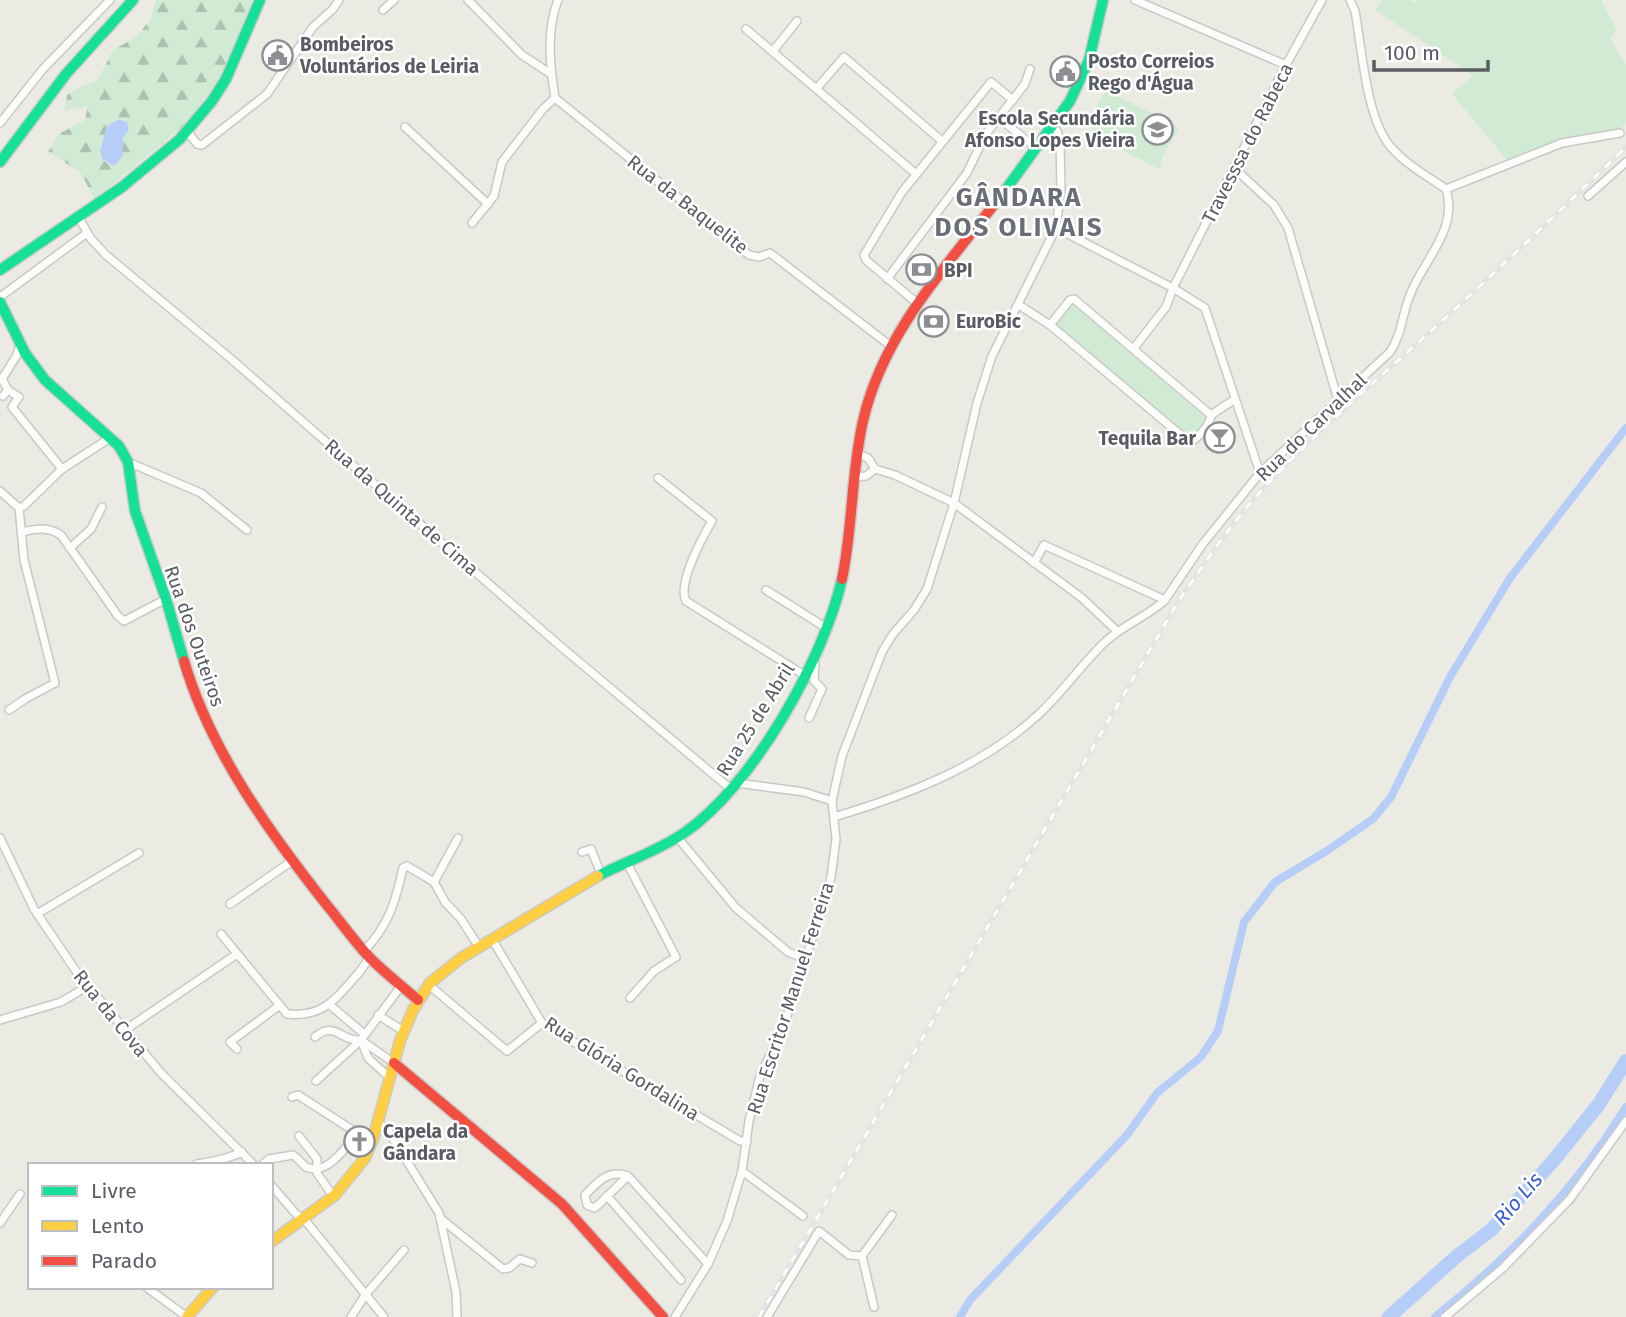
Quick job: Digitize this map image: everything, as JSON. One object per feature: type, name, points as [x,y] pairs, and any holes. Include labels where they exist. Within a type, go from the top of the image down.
[{"type":"main road","points":[[0,162],[58,84],[135,0]]},
{"type":"main road","points":[[0,270],[79,218],[146,169],[188,132],[228,75],[260,0]]},
{"type":"main road","name":"Rua 25 de Abril","points":[[273,1241],[333,1196],[357,1170],[373,1139],[389,1077],[405,1032],[418,1000],[429,985],[446,968],[550,901],[626,861],[678,838],[734,786],[774,729],[812,661],[838,602],[844,574],[858,454],[868,403],[892,347],[918,304],[1037,149],[1074,92],[1089,60],[1101,0]]},
{"type":"main road","name":"Rua dos Outeiros","points":[[0,300],[20,345],[51,385],[123,451],[128,462],[137,518],[166,598],[200,709],[245,790],[292,861],[367,954],[418,1000]]},
{"type":"main road","points":[[394,1063],[568,1209],[663,1317]]},
{"type":"main road","points":[[187,1317],[211,1289]]},
{"type":"street","points":[[0,123],[43,69],[110,0]]},
{"type":"street","points":[[188,132],[197,144],[202,145],[260,102],[274,87],[313,27],[333,9],[338,0]]},
{"type":"street","points":[[383,10],[394,0]]},
{"type":"street","points":[[468,0],[522,55],[551,74]]},
{"type":"street","points":[[472,223],[494,196],[502,162],[555,98],[551,74],[552,33],[558,0]]},
{"type":"street","points":[[1135,0],[1286,65]]},
{"type":"street","name":"Travesssa do Rabeca","points":[[1134,348],[1166,307],[1173,288],[1286,65],[1322,0]]},
{"type":"street","points":[[1350,0],[1375,120],[1380,131],[1399,155],[1446,190],[1562,143],[1624,132]]},
{"type":"street","points":[[773,51],[797,21]]},
{"type":"street","points":[[746,29],[916,174]]},
{"type":"street","points":[[817,88],[844,57],[942,141]]},
{"type":"street","points":[[887,279],[967,173],[981,143],[1025,84],[1030,69]]},
{"type":"street","points":[[918,304],[866,260],[864,255],[902,192],[991,82],[1013,100]]},
{"type":"street","name":"Rua da Baquelite","points":[[555,98],[749,255],[759,257],[770,253],[892,347]]},
{"type":"street","points":[[999,118],[1037,149]]},
{"type":"street","points":[[405,127],[488,204]]},
{"type":"street","name":"Rua Escritor Manuel Ferreira","points":[[675,1317],[708,1264],[727,1221],[742,1171],[749,1121],[760,1076],[783,1028],[831,877],[836,839],[832,801],[842,756],[873,672],[893,634],[914,610],[927,589],[954,503],[977,403],[989,368],[1056,228],[1061,188],[1060,141],[1057,131],[1052,127]]},
{"type":"street","points":[[1588,196],[1626,162]]},
{"type":"street","points":[[1234,168],[1274,205],[1288,228],[1338,400]]},
{"type":"street","name":"Rua do Carvalhal","points":[[834,817],[931,783],[997,745],[1037,716],[1117,631],[1157,608],[1165,600],[1202,545],[1260,473],[1390,352],[1396,343],[1409,297],[1445,230],[1449,204],[1446,190]]},
{"type":"street","name":"Rua da Quinta de Cima","points":[[79,218],[87,233],[106,255],[230,358],[559,645],[734,786]]},
{"type":"street","points":[[1056,228],[1173,288],[1205,308],[1260,473]]},
{"type":"street","points":[[0,300],[87,233]]},
{"type":"street","points":[[1050,325],[1072,299],[1134,348],[1211,415]]},
{"type":"street","points":[[1019,305],[1050,325],[1189,442],[1193,441],[1210,421],[1211,415],[1235,398]]},
{"type":"street","points":[[20,345],[2,379],[6,393],[19,397],[12,407],[62,469]]},
{"type":"street","points":[[19,508],[62,469],[110,438]]},
{"type":"street","points":[[858,454],[868,458],[875,469],[895,475],[954,503],[1082,598],[1117,631]]},
{"type":"street","points":[[128,462],[201,493],[247,530]]},
{"type":"street","points":[[855,477],[866,476],[875,469]]},
{"type":"street","points":[[657,478],[714,518],[699,544],[683,588],[686,601],[804,676]]},
{"type":"street","points":[[0,491],[19,508],[24,560],[55,683],[9,710]]},
{"type":"street","points":[[70,548],[91,529],[103,507]]},
{"type":"street","points":[[21,532],[51,528],[61,535],[124,621],[166,598]]},
{"type":"street","points":[[1034,563],[1044,545],[1165,600]]},
{"type":"street","points":[[766,590],[828,629]]},
{"type":"street","points":[[809,718],[822,689],[814,681],[815,664],[812,661]]},
{"type":"street","points":[[734,786],[804,792],[832,801]]},
{"type":"street","name":"Rua da Cova","points":[[0,838],[37,914],[89,986],[160,1073],[252,1163]]},
{"type":"street","points":[[434,882],[458,838]]},
{"type":"street","points":[[678,838],[736,908],[788,952],[805,959]]},
{"type":"street","points":[[582,852],[590,849],[601,874]]},
{"type":"street","points":[[37,914],[139,853]]},
{"type":"street","points":[[230,904],[292,861]]},
{"type":"street","points":[[626,861],[676,957],[654,971],[631,998]]},
{"type":"street","points":[[221,934],[287,1014],[299,1015],[330,1005],[365,966],[367,954],[388,920],[403,868],[407,866],[434,882],[445,902],[461,919],[479,947]]},
{"type":"street","name":"Rua Glória Gordalina","points":[[492,939],[542,1023],[740,1141],[747,1142]]},
{"type":"street","points":[[125,1030],[237,954]]},
{"type":"street","points":[[429,985],[508,1051],[542,1023]]},
{"type":"street","points":[[0,1020],[61,1002],[89,986]]},
{"type":"street","points":[[316,1081],[362,1037],[401,986]]},
{"type":"street","points":[[237,1049],[230,1042],[280,1005]]},
{"type":"street","points":[[330,1005],[362,1037],[394,1063]]},
{"type":"street","points":[[378,1015],[405,1032]]},
{"type":"street","points":[[315,1037],[323,1030],[330,1029],[354,1040],[362,1037]]},
{"type":"street","points":[[362,1037],[368,1058],[389,1077]]},
{"type":"street","points":[[292,1097],[298,1095],[357,1133],[373,1139]]},
{"type":"street","points":[[1445,1317],[1495,1276],[1570,1199],[1626,1121]]},
{"type":"street","points":[[377,1123],[387,1129],[440,1218],[456,1292],[457,1317]]},
{"type":"street","points":[[265,1163],[293,1155],[306,1167],[328,1164],[357,1133]]},
{"type":"street","points":[[299,1136],[317,1159],[317,1173],[333,1196]]},
{"type":"street","points":[[206,1163],[242,1152]]},
{"type":"street","points":[[742,1171],[803,1216]]},
{"type":"street","points":[[628,1176],[594,1208],[587,1205],[584,1199],[587,1193],[607,1175],[621,1173],[628,1176],[708,1264]]},
{"type":"street","points":[[273,1187],[296,1214],[304,1219],[384,1317]]},
{"type":"street","points":[[0,1223],[20,1194]]},
{"type":"street","points":[[607,1196],[681,1280]]},
{"type":"street","points":[[874,1307],[862,1256],[892,1215]]},
{"type":"street","points":[[440,1218],[503,1269],[509,1268],[520,1259],[532,1263]]},
{"type":"street","points":[[767,1317],[819,1231],[849,1255],[862,1256]]},
{"type":"street","points":[[351,1317],[366,1294],[404,1250]]},
{"type":"street","points":[[149,1289],[187,1317]]},
{"type":"green space","points":[[156,0],[252,0],[224,72],[186,124],[95,199],[80,172],[48,152],[59,134],[85,120],[88,106],[64,111],[67,95],[98,80],[113,50],[136,37],[150,20]],"holes":[[[117,119],[124,119],[129,129],[123,138],[123,154],[116,165],[111,164],[100,156],[107,128]]]},
{"type":"green space","points":[[1382,0],[1410,0],[1415,3],[1418,0],[1601,0],[1617,30],[1610,39],[1626,65],[1626,123],[1618,131],[1508,161],[1452,94],[1473,75],[1375,10]]},
{"type":"green space","points":[[1106,90],[1177,126],[1178,129],[1159,163],[1162,165],[1160,169],[1092,135],[1095,130],[1088,124]]},
{"type":"green space","points":[[1069,305],[1074,305],[1205,417],[1198,429],[1186,436],[1056,325]]},
{"type":"water","points":[[119,119],[127,122],[129,129],[123,138],[123,154],[116,165],[112,165],[102,159],[100,151],[107,126]]},
{"type":"waterway","points":[[960,1317],[970,1300],[1127,1135],[1157,1093],[1201,1057],[1218,1031],[1244,922],[1275,882],[1373,819],[1391,797],[1450,677],[1510,578],[1626,428]]},
{"type":"waterway","name":"Rio Lis","points":[[1389,1317],[1457,1256],[1491,1230],[1554,1160],[1599,1104],[1626,1061]]},
{"type":"waterway","points":[[1435,1317],[1490,1270],[1540,1220],[1585,1167],[1626,1107]]},
{"type":"railway","points":[[759,1317],[1178,602],[1220,542],[1247,507],[1313,438],[1481,285],[1626,147]]},
{"type":"traffic: fast","points":[[0,162],[66,74],[133,0]]},
{"type":"traffic: fast","points":[[0,270],[122,187],[180,139],[212,101],[226,79],[260,0]]},
{"type":"traffic: fast","points":[[1004,192],[1070,101],[1089,60],[1103,0]]},
{"type":"traffic: fast","points":[[0,302],[25,353],[45,380],[119,446],[128,462],[135,511],[166,599],[184,661]]},
{"type":"traffic: fast","points":[[598,876],[653,851],[684,833],[710,812],[735,785],[760,753],[802,682],[833,611],[842,579]]},
{"type":"traffic: slow","points":[[273,1241],[335,1195],[365,1158],[373,1139],[400,1041],[413,1010],[430,983],[461,958],[598,876]]},
{"type":"traffic: slow","points":[[187,1317],[211,1289]]},
{"type":"traffic: jam","points":[[842,579],[859,441],[873,388],[902,328],[921,299],[1004,192]]},
{"type":"traffic: jam","points":[[184,661],[209,726],[225,758],[263,819],[364,951],[418,1000]]},
{"type":"traffic: jam","points":[[394,1063],[562,1204],[663,1317]]},
{"type":"place","name":"Bombeiros Voluntários de Leiria","points":[[277,55]]},
{"type":"place","name":"Posto Correios Rego d'Água","points":[[1065,72]]},
{"type":"place","name":"Escola Secundária Afonso Lopes Vieira","points":[[1158,129]]},
{"type":"place","name":"BPI","points":[[921,270]]},
{"type":"place","name":"EuroBic","points":[[933,321]]},
{"type":"place","name":"Tequila Bar","points":[[1219,438]]},
{"type":"place","name":"Capela da Gândara","points":[[360,1142]]},
{"type":"district","name":"GÂNDARA DOS OLIVAIS","points":[[1019,212]]}]
